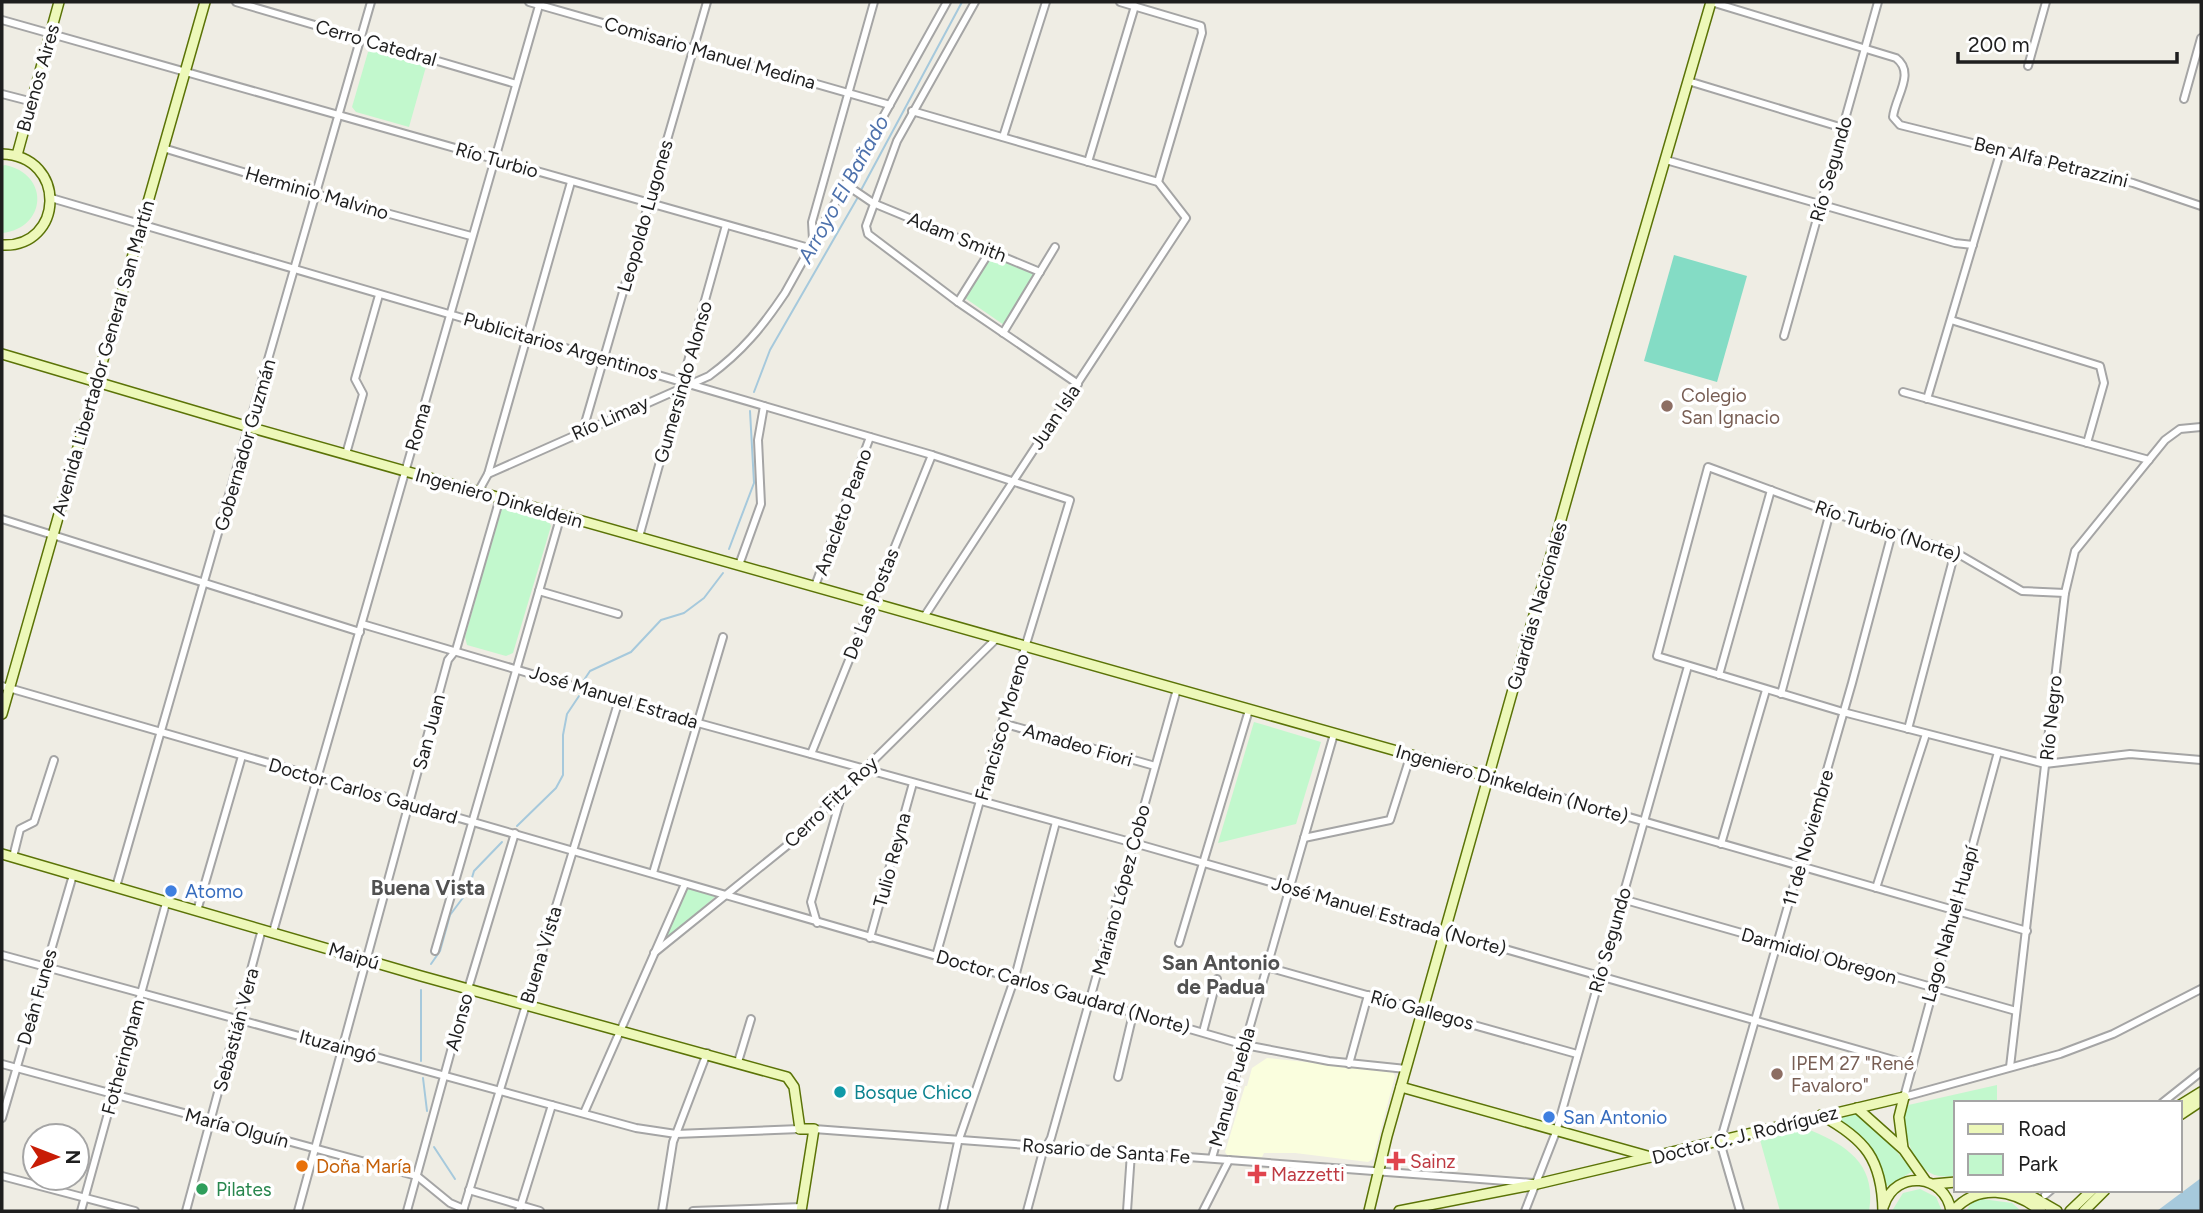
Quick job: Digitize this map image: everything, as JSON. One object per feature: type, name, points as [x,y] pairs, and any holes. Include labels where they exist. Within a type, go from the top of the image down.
[{"type":"main road","name":"Buenos Aires","points":[[17,155],[59,2]]},
{"type":"main road","name":"Avenida Libertador General San Martín","points":[[2,714],[5,687],[53,534],[205,2]]},
{"type":"main road","name":"Guardias Nacionales","points":[[1369,1211],[1444,932],[1711,2]]},
{"type":"main road","points":[[2,154],[17,155],[41,171],[51,198],[50,210],[38,231],[18,243],[2,245]]},
{"type":"main road","name":"Ingeniero Dinkeldein","points":[[2,354],[249,427],[997,638]]},
{"type":"main road","name":"Ingeniero Dinkeldein (Norte)","points":[[997,638],[1489,776]]},
{"type":"main road","name":"Maipú","points":[[2,854],[468,989],[738,1062],[791,1081],[800,1129]]},
{"type":"main road","points":[[1401,1087],[1653,1157]]},
{"type":"main road","points":[[2182,1104],[2201,1091]]},
{"type":"main road","points":[[1904,1097],[1899,1117],[1904,1150]]},
{"type":"main road","name":"Doctor C. J. Rodríguez","points":[[1399,1211],[1537,1184],[1904,1097]]},
{"type":"main road","points":[[2182,1114],[2201,1101]]},
{"type":"main road","points":[[1857,1108],[1904,1150],[1929,1182],[1946,1196],[1952,1211],[1976,1192],[2022,1195],[2057,1211]]},
{"type":"main road","points":[[1821,1115],[1850,1131],[1870,1153],[1878,1171],[1883,1210]]},
{"type":"main road","name":"Rosario de Santa Fe","points":[[800,1129],[814,1129]]},
{"type":"main road","points":[[802,1209],[814,1129]]},
{"type":"main road","points":[[1883,1210],[1893,1189],[1914,1180],[1954,1182]]},
{"type":"main road","points":[[2070,1211],[2090,1192]]},
{"type":"main road","points":[[2084,1211],[2103,1192]]},
{"type":"main road","points":[[2022,1195],[2028,1211]]},
{"type":"main road","points":[[2022,1195],[2041,1211]]},
{"type":"street","name":"Cerro Catedral","points":[[236,2],[516,84]]},
{"type":"street","name":"Gobernador Guzmán","points":[[116,887],[163,733],[371,2]]},
{"type":"street","name":"Comisario Manuel Medina","points":[[529,2],[890,105]]},
{"type":"street","name":"Leopoldo Lugones","points":[[583,430],[707,2]]},
{"type":"street","points":[[813,241],[811,222],[874,2]]},
{"type":"street","name":"Río Limay","points":[[488,474],[683,385],[709,376],[734,358],[757,335],[785,293],[947,2]]},
{"type":"street","points":[[975,2],[912,111],[873,203],[866,226],[868,234],[958,302],[1078,384]]},
{"type":"street","points":[[1003,137],[1046,2]]},
{"type":"street","points":[[912,111],[1158,182],[1202,33],[1201,26],[1120,2]]},
{"type":"street","points":[[1711,2],[1864,48]]},
{"type":"street","name":"Río Segundo","points":[[1784,336],[1878,2]]},
{"type":"street","points":[[2028,66],[2046,2]]},
{"type":"street","name":"Roma","points":[[273,932],[539,3]]},
{"type":"street","points":[[1088,162],[1135,6]]},
{"type":"street","name":"Río Turbio","points":[[2,20],[809,248]]},
{"type":"street","points":[[2184,99],[2198,60],[2201,38]]},
{"type":"street","name":"Ben Alfa Petrazzini","points":[[1864,48],[1903,64],[1907,73],[1893,117],[1899,125],[2133,183],[2201,206]]},
{"type":"street","points":[[1688,81],[1843,128]]},
{"type":"street","points":[[2,94],[33,102]]},
{"type":"street","name":"Herminio Malvino","points":[[163,148],[316,194],[471,236]]},
{"type":"street","points":[[1927,399],[2001,150]]},
{"type":"street","points":[[1665,160],[1955,243],[1973,245]]},
{"type":"street","points":[[478,492],[488,474],[571,182]]},
{"type":"street","name":"Juan Isla","points":[[924,617],[1186,218],[1158,182]]},
{"type":"street","name":"Adam Smith","points":[[845,184],[873,203],[1040,272]]},
{"type":"street","name":"Publicitarios Argentinos","points":[[51,198],[295,271],[675,379],[683,385],[932,455],[1070,499]]},
{"type":"street","name":"Gumersindo Alonso","points":[[639,537],[726,225]]},
{"type":"street","points":[[1003,333],[1055,247]]},
{"type":"street","points":[[958,302],[990,251]]},
{"type":"street","points":[[346,454],[363,394],[355,379],[379,295]]},
{"type":"street","points":[[1951,320],[2100,366],[2104,383],[2087,443]]},
{"type":"street","points":[[1903,392],[2148,460]]},
{"type":"street","points":[[739,565],[761,504],[758,440],[764,406]]},
{"type":"street","name":"Río Negro","points":[[2010,1067],[2065,593],[2075,551],[2148,460],[2179,429],[2201,427]]},
{"type":"street","name":"Anacleto Peano","points":[[815,586],[870,437]]},
{"type":"street","name":"De Las Postas","points":[[811,754],[932,455]]},
{"type":"street","name":"Río Turbio (Norte)","points":[[1688,666],[1657,656],[1708,467],[1830,512],[1955,552],[2022,591],[2065,593]]},
{"type":"street","points":[[1719,675],[1771,490]]},
{"type":"street","name":"San Juan","points":[[298,1211],[449,660],[456,650],[500,498]]},
{"type":"street","name":"Francisco Moreno","points":[[936,956],[1002,723],[1070,499]]},
{"type":"street","points":[[1781,694],[1830,512]]},
{"type":"street","points":[[435,951],[561,515]]},
{"type":"street","name":"José Manuel Estrada","points":[[2,519],[361,628],[456,650],[619,700],[866,770]]},
{"type":"street","name":"11 de Noviembre","points":[[1720,1142],[1778,945],[1892,533]]},
{"type":"street","points":[[1908,729],[1955,552]]},
{"type":"street","points":[[539,591],[618,614]]},
{"type":"street","points":[[653,873],[723,637]]},
{"type":"street","name":"Cerro Fitz Roy","points":[[654,953],[789,844],[997,638]]},
{"type":"street","points":[[1688,666],[1843,712],[2045,764],[2130,754],[2201,760]]},
{"type":"street","name":"Río Segundo","points":[[1525,1211],[1556,1132],[1688,666]]},
{"type":"street","name":"Doctor Carlos Gaudard","points":[[5,687],[408,806],[515,833],[724,894]]},
{"type":"street","name":"Mariano López Cobo","points":[[1027,1211],[1090,1002],[1178,689]]},
{"type":"street","points":[[1721,844],[1766,690]]},
{"type":"street","name":"Buena Vista","points":[[463,1210],[619,700]]},
{"type":"street","points":[[1179,943],[1249,710]]},
{"type":"street","name":"Amadeo Fiori","points":[[1002,723],[1155,766]]},
{"type":"street","name":"Manuel Puebla","points":[[1212,1158],[1334,734]]},
{"type":"street","points":[[1875,888],[1926,734]]},
{"type":"street","name":"Lago Nahuel Huapí","points":[[1904,1097],[1998,752]]},
{"type":"street","points":[[1304,838],[1390,820],[1411,754]]},
{"type":"street","points":[[197,911],[242,756]]},
{"type":"street","points":[[13,857],[20,829],[34,822],[54,760]]},
{"type":"street","name":"José Manuel Estrada (Norte)","points":[[866,770],[1134,843],[1911,1065]]},
{"type":"street","name":"Ingeniero Dinkeldein (Norte)","points":[[1489,776],[1644,823],[2027,930]]},
{"type":"street","name":"Tulio Reyna","points":[[870,938],[913,783]]},
{"type":"street","points":[[817,923],[811,902],[841,795]]},
{"type":"street","points":[[943,1211],[958,1142],[1016,977],[1056,822]]},
{"type":"street","name":"Alonso","points":[[407,1211],[468,989],[515,833]]},
{"type":"street","name":"Deán Funes","points":[[2,1118],[73,875]]},
{"type":"street","points":[[584,1113],[685,884]]},
{"type":"street","name":"Doctor Carlos Gaudard (Norte)","points":[[724,894],[1245,1045],[1349,1063],[1406,1069]]},
{"type":"street","name":"Darmidiol Obregon","points":[[1622,900],[2016,1011]]},
{"type":"street","name":"Fotheringham","points":[[81,1211],[166,902]]},
{"type":"street","name":"Sebastián Vera","points":[[186,1211],[262,929]]},
{"type":"street","name":"Ituzaingó","points":[[2,955],[636,1128],[676,1134]]},
{"type":"street","name":"Río Gallegos","points":[[1267,967],[1577,1054]]},
{"type":"street","points":[[1203,1032],[1217,979]]},
{"type":"street","name":"Doctor C. J. Rodríguez","points":[[1904,1097],[2060,1054],[2113,1034],[2201,989]]},
{"type":"street","points":[[1349,1063],[1367,995]]},
{"type":"street","points":[[1118,1077],[1133,1013]]},
{"type":"street","points":[[738,1062],[751,1019]]},
{"type":"street","points":[[662,1211],[676,1134],[683,1122],[707,1053]]},
{"type":"street","name":"María Olguín","points":[[2,1065],[417,1176],[463,1210]]},
{"type":"street","points":[[2165,1101],[2201,1072]]},
{"type":"street","points":[[520,1208],[552,1105]]},
{"type":"street","name":"Rosario de Santa Fe","points":[[676,1134],[800,1129]]},
{"type":"street","name":"Rosario de Santa Fe","points":[[814,1129],[1537,1184]]},
{"type":"street","points":[[1720,1142],[1740,1211]]},
{"type":"street","points":[[1127,1211],[1131,1153]]},
{"type":"street","points":[[1203,1211],[1229,1160]]},
{"type":"street","points":[[2,1176],[135,1211]]},
{"type":"street","points":[[469,1190],[520,1208],[540,1211]]},
{"type":"street","points":[[693,1211],[802,1209]]},
{"type":"shaded area","points":[[1267,1058],[1392,1071],[1395,1076],[1373,1159],[1368,1162],[1295,1153],[1264,1153],[1262,1157],[1227,1155],[1225,1152],[1252,1068]]},
{"type":"green space","points":[[373,49],[427,63],[409,127],[356,112],[352,107],[368,52]]},
{"type":"green space","points":[[2,166],[20,170],[30,179],[36,189],[37,200],[35,212],[28,222],[17,229],[2,233]]},
{"type":"green space","points":[[992,255],[1035,274],[1004,325],[965,298]]},
{"type":"green space","points":[[1674,255],[1747,276],[1717,382],[1644,361]]},
{"type":"green space","points":[[507,508],[548,519],[551,526],[513,653],[506,656],[467,645],[465,637],[501,509]]},
{"type":"green space","points":[[1254,722],[1321,742],[1296,824],[1218,843]]},
{"type":"green space","points":[[688,888],[716,896],[662,943]]},
{"type":"green space","points":[[1997,1085],[1997,1101],[1954,1101],[1954,1175],[1930,1173],[1921,1166],[1909,1144],[1904,1106]]},
{"type":"green space","points":[[1855,1113],[1885,1138],[1913,1171],[1886,1187],[1879,1165],[1868,1146],[1854,1130],[1835,1117]]},
{"type":"green space","points":[[1805,1128],[1833,1141],[1855,1157],[1868,1180],[1869,1211],[1780,1211],[1760,1140]]},
{"type":"green space","points":[[1920,1189],[1936,1197],[1942,1211],[1892,1211],[1903,1193]]},
{"type":"green space","points":[[1982,1199],[2012,1203],[2021,1211],[1966,1211],[1972,1202]]},
{"type":"water","points":[[2201,1178],[2201,1211],[2157,1211]]},
{"type":"waterway","name":"Arroyo El Bañado","points":[[860,192],[962,2]]},
{"type":"waterway","name":"Arroyo El Bañado","points":[[754,392],[770,350],[858,197]]},
{"type":"waterway","name":"Arroyo El Bañado","points":[[729,549],[754,483],[750,411]]},
{"type":"waterway","name":"Arroyo El Bañado","points":[[584,680],[590,671],[631,652],[661,620],[684,613],[704,598],[723,573]]},
{"type":"waterway","name":"Arroyo El Bañado","points":[[517,826],[556,788],[563,775],[563,735],[567,714],[579,696]]},
{"type":"waterway","name":"Arroyo El Bañado","points":[[431,964],[440,951],[450,915],[468,891],[474,871],[502,842]]},
{"type":"waterway","name":"Arroyo El Bañado","points":[[421,990],[421,1061]]},
{"type":"waterway","name":"Arroyo El Bañado","points":[[423,1078],[427,1111]]},
{"type":"waterway","name":"Arroyo El Bañado","points":[[434,1147],[455,1179]]},
{"type":"place","name":"Colegio San Ignacio","points":[[1667,406]]},
{"type":"place","name":"Atomo","points":[[171,891]]},
{"type":"place","name":"IPEM 27 \"René Favaloro\"","points":[[1777,1074]]},
{"type":"place","name":"Bosque Chico","points":[[840,1092]]},
{"type":"place","name":"San Antonio","points":[[1549,1117]]},
{"type":"place","name":"Sainz","points":[[1396,1161]]},
{"type":"place","name":"Doña María","points":[[302,1166]]},
{"type":"place","name":"Mazzetti","points":[[1257,1174]]},
{"type":"place","name":"Pilates","points":[[202,1189]]},
{"type":"district","name":"Buena Vista","points":[[428,887]]},
{"type":"district","name":"San Antonio de Padua","points":[[1221,974]]}]
